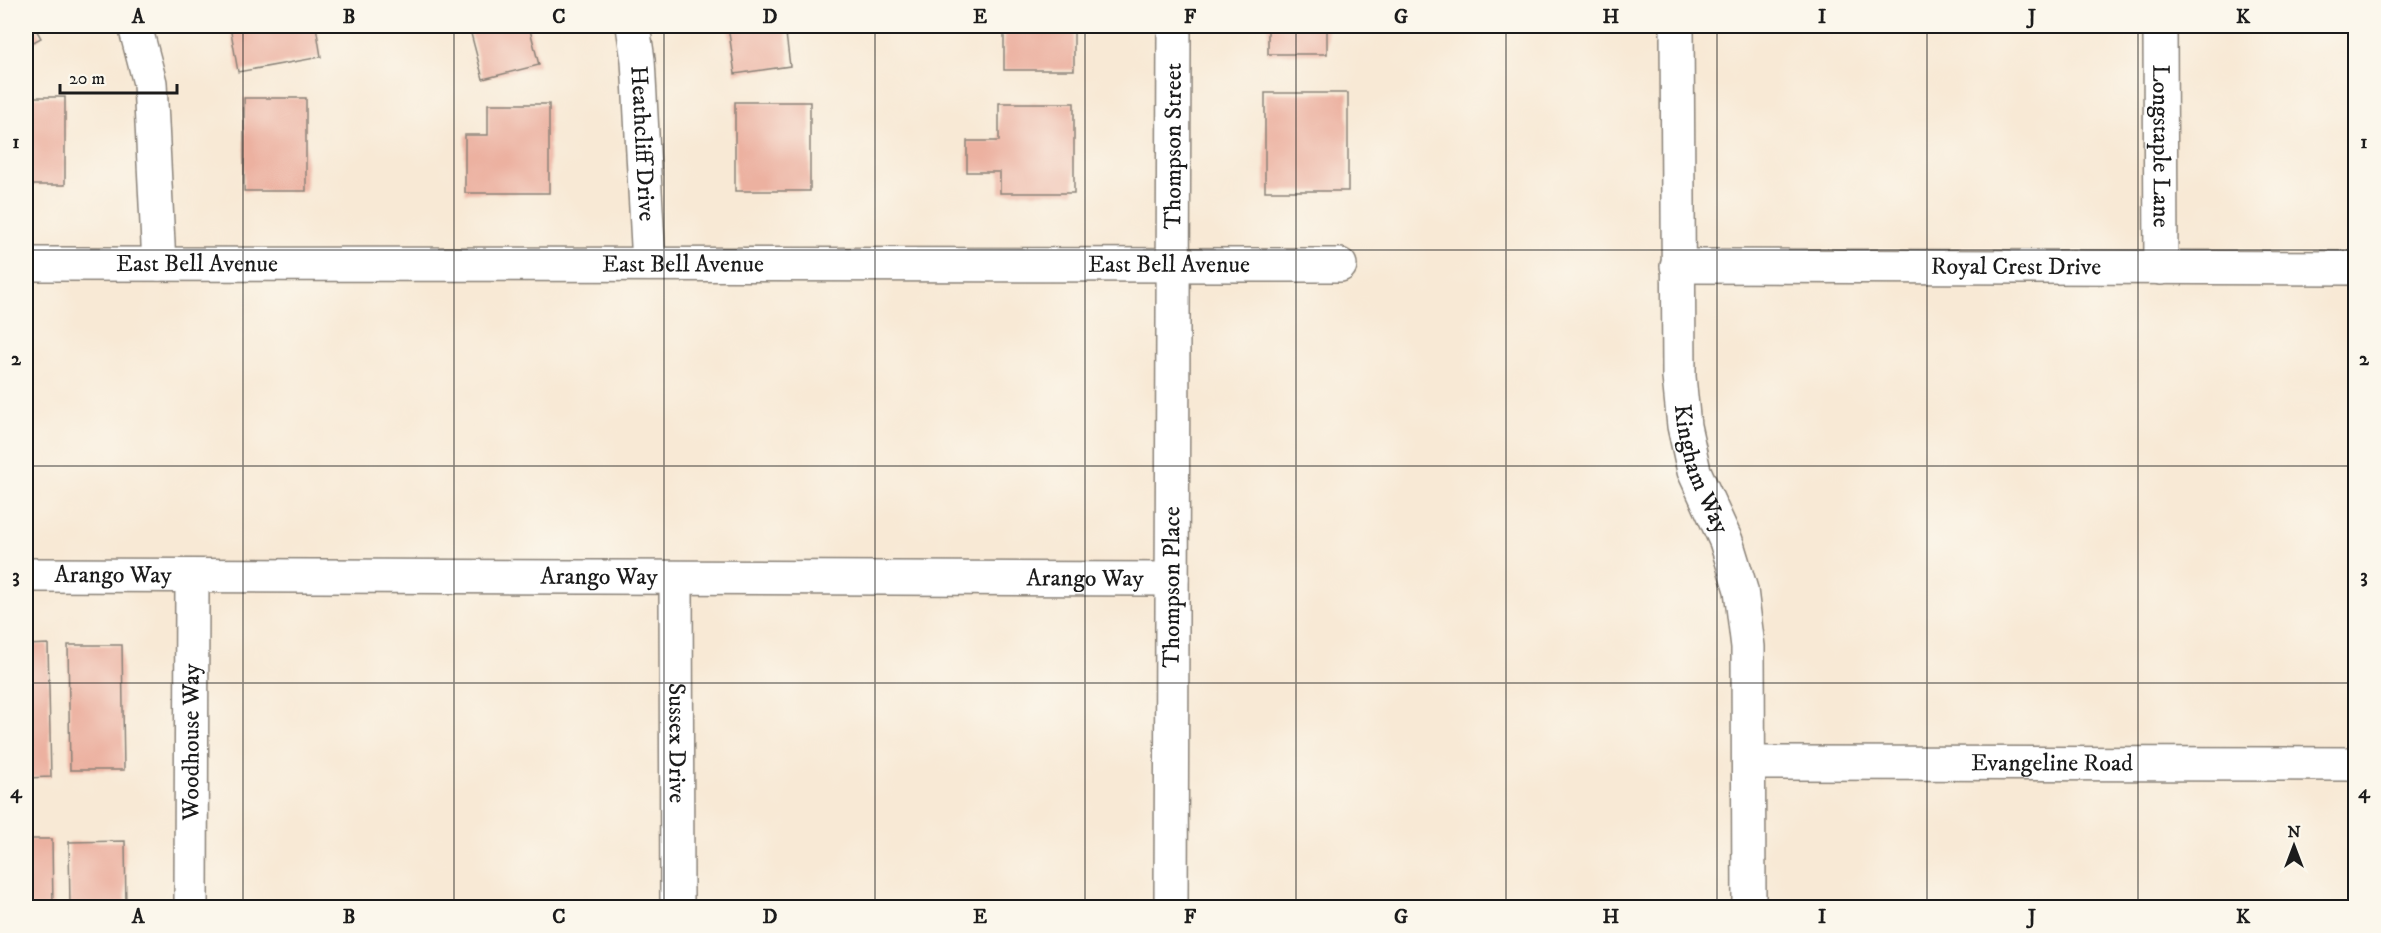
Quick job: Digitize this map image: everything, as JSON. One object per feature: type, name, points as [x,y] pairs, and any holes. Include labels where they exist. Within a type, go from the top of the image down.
[{"type":"street","points":[[135,26],[150,83],[159,264]]},
{"type":"street","name":"Heathcliff Drive","points":[[633,26],[638,60],[649,264]]},
{"type":"street","name":"Thompson Street","points":[[1174,26],[1174,265]]},
{"type":"street","name":"Kingham Way","points":[[1677,26],[1678,377],[1684,426],[1694,471],[1726,541],[1741,590],[1748,647],[1749,908]]},
{"type":"street","name":"Longstaple Lane","points":[[2160,26],[2161,268]]},
{"type":"street","name":"East Bell Avenue","points":[[26,264],[1340,265]]},
{"type":"street","name":"Thompson Place","points":[[1171,908],[1174,265]]},
{"type":"street","name":"Royal Crest Drive","points":[[1677,266],[2355,268]]},
{"type":"street","name":"Arango Way","points":[[26,575],[1172,579]]},
{"type":"street","name":"Woodhouse Way","points":[[191,908],[192,576]]},
{"type":"street","name":"Sussex Drive","points":[[676,578],[676,908]]},
{"type":"street","name":"Evangeline Road","points":[[1749,762],[2355,764]]},
{"type":"building","points":[[26,26],[34,26],[41,38],[26,46]]},
{"type":"building","points":[[230,26],[316,26],[321,57],[238,72]]},
{"type":"building","points":[[469,26],[529,26],[539,65],[483,79]]},
{"type":"building","points":[[728,26],[785,26],[790,66],[735,74]]},
{"type":"building","points":[[1004,26],[1074,26],[1074,70],[1004,70]]},
{"type":"building","points":[[1268,26],[1327,26],[1327,54],[1268,54]]},
{"type":"building","points":[[1265,93],[1348,93],[1348,191],[1265,191]]},
{"type":"building","points":[[26,97],[65,97],[65,185],[26,185]]},
{"type":"building","points":[[244,98],[306,98],[306,191],[244,191]]},
{"type":"building","points":[[735,102],[810,102],[810,191],[735,191]]},
{"type":"building","points":[[999,103],[1074,103],[1074,193],[1000,193],[1000,172],[967,172],[967,141],[999,141]]},
{"type":"building","points":[[488,104],[549,104],[549,193],[465,193],[465,135],[488,135]]},
{"type":"building","points":[[48,644],[51,777],[26,778],[26,645]]},
{"type":"building","points":[[68,645],[122,645],[124,770],[70,770]]},
{"type":"building","points":[[26,839],[52,839],[53,908],[26,908]]},
{"type":"building","points":[[125,841],[126,908],[70,908],[69,842]]}]
